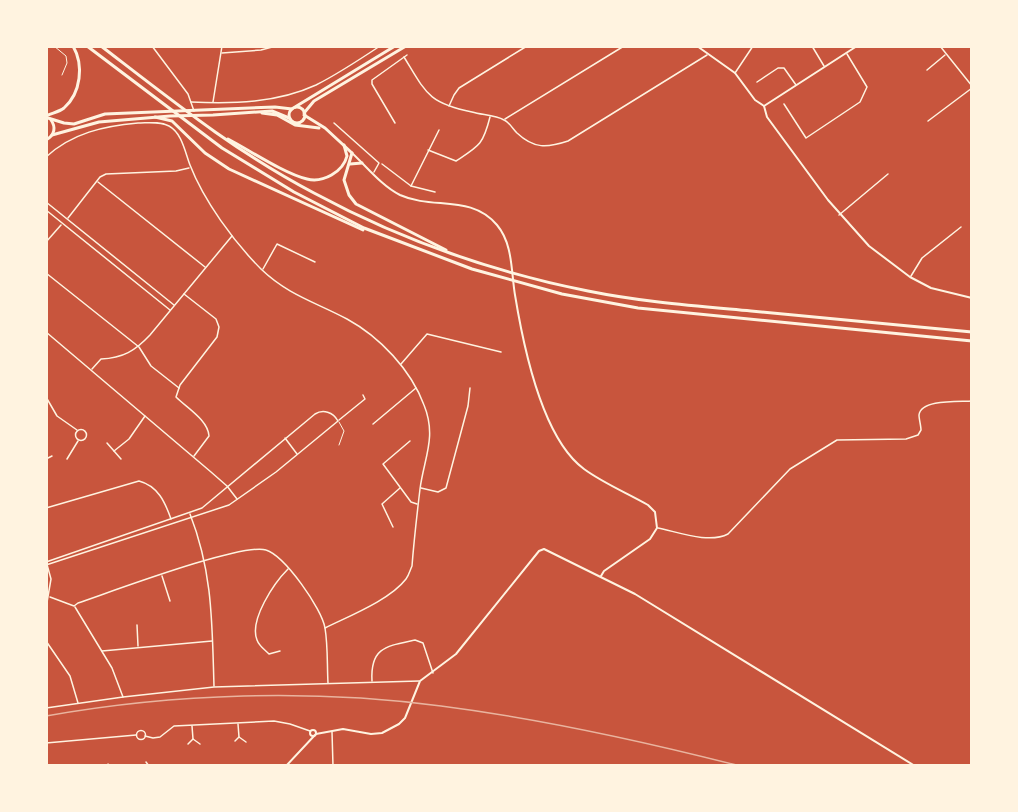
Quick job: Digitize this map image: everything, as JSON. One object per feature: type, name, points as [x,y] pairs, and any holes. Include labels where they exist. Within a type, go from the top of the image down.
[{"type":"main road","points":[[47,117],[66,105],[77,85],[80,65],[73,46]]},
{"type":"main road","points":[[87,46],[201,133],[252,167],[341,217],[402,244]]},
{"type":"main road","points":[[101,46],[211,130],[280,174],[329,201],[393,231],[462,258],[526,277],[612,296],[972,332]]},
{"type":"main road","points":[[289,117],[289,112],[294,108],[395,46]]},
{"type":"main road","points":[[300,122],[314,100],[406,46]]},
{"type":"main road","points":[[47,117],[74,124],[105,114],[301,108],[304,114],[352,153],[345,173],[345,184],[356,204],[395,226],[462,258]]},
{"type":"main road","points":[[49,139],[99,122],[272,111],[289,117],[294,122],[319,128],[331,134]]},
{"type":"main road","points":[[258,113],[277,115],[295,125],[319,128]]},
{"type":"main road","points":[[47,117],[54,127],[49,139]]},
{"type":"main road","points":[[155,117],[172,121],[205,153],[229,169],[352,225],[472,270],[518,283],[581,298],[638,308],[972,341]]},
{"type":"main road","points":[[211,130],[273,164],[309,180],[325,178],[339,169],[347,156],[344,145]]},
{"type":"main road","points":[[349,165],[356,162],[362,163]]},
{"type":"street","points":[[152,46],[188,94],[194,111]]},
{"type":"street","points":[[213,103],[222,46]]},
{"type":"street","points":[[221,53],[261,50],[276,46]]},
{"type":"street","points":[[191,102],[236,102],[273,98],[304,90],[325,80],[380,46]]},
{"type":"street","points":[[449,107],[459,88],[526,46]]},
{"type":"street","points":[[504,120],[624,46]]},
{"type":"street","points":[[697,46],[735,73],[755,100],[764,106],[767,117],[839,214],[869,246],[910,277],[931,288],[972,298]]},
{"type":"street","points":[[735,73],[753,46]]},
{"type":"street","points":[[812,46],[825,67]]},
{"type":"street","points":[[764,106],[856,46]]},
{"type":"street","points":[[928,121],[972,87],[940,46]]},
{"type":"street","points":[[784,104],[806,138],[860,102],[867,87],[847,53]]},
{"type":"street","points":[[927,70],[946,54]]},
{"type":"street","points":[[395,123],[372,84],[375,76],[407,55]]},
{"type":"street","points":[[404,57],[427,94],[449,107],[504,120],[524,140],[539,146],[551,146],[568,141],[708,55]]},
{"type":"street","points":[[757,82],[778,68],[784,68],[796,86]]},
{"type":"street","points":[[236,102],[237,110]]},
{"type":"street","points":[[428,150],[456,161],[481,143],[485,137],[490,117]]},
{"type":"street","points":[[46,157],[57,147],[84,133],[114,125],[157,122],[170,126],[181,139],[191,168],[206,195],[244,250],[262,270],[284,288],[304,300],[364,330],[390,353],[416,388],[427,413],[431,436],[420,488],[412,566],[407,578],[384,597],[325,628]]},
{"type":"street","points":[[334,123],[379,163],[374,173]]},
{"type":"street","points":[[411,186],[439,130]]},
{"type":"street","points":[[352,153],[394,191],[410,198],[450,202],[471,207],[484,213],[506,237],[525,354],[554,430],[568,453],[584,468],[648,505],[655,512],[657,528],[650,539],[601,576]]},
{"type":"street","points":[[381,164],[411,186],[435,192]]},
{"type":"street","points":[[67,218],[97,181],[106,174],[176,171],[191,168]]},
{"type":"street","points":[[839,214],[888,174]]},
{"type":"street","points":[[97,181],[206,267]]},
{"type":"street","points":[[46,206],[48,203],[175,305]]},
{"type":"street","points":[[46,210],[170,311]]},
{"type":"street","points":[[46,242],[63,223]]},
{"type":"street","points":[[910,277],[922,258],[961,227]]},
{"type":"street","points":[[80,237],[84,232]]},
{"type":"street","points":[[92,370],[101,359],[124,356],[139,347],[233,234]]},
{"type":"street","points":[[262,270],[277,244],[315,262]]},
{"type":"street","points":[[46,273],[139,347],[152,366],[179,388]]},
{"type":"street","points":[[184,294],[216,319],[219,327],[213,344],[179,388],[176,397],[205,424],[208,431],[209,436],[193,457]]},
{"type":"street","points":[[46,332],[227,486],[238,500]]},
{"type":"street","points":[[400,365],[427,334],[501,352]]},
{"type":"street","points":[[373,424],[416,388]]},
{"type":"street","points":[[420,488],[438,492],[446,488],[468,406],[470,388]]},
{"type":"street","points":[[47,563],[229,505],[365,399],[363,395]]},
{"type":"street","points":[[46,397],[57,416],[77,430],[82,429],[86,433],[84,439],[79,440],[67,459]]},
{"type":"street","points":[[657,528],[705,537],[723,537],[790,469],[837,440],[906,439],[918,435],[921,430],[919,415],[922,408],[928,404],[972,401]]},
{"type":"street","points":[[46,404],[50,402]]},
{"type":"street","points":[[47,563],[171,520],[211,503],[227,486],[320,411],[331,414],[338,421]]},
{"type":"street","points":[[114,451],[129,439],[145,415]]},
{"type":"street","points":[[77,430],[75,436],[79,440]]},
{"type":"street","points":[[285,438],[297,454]]},
{"type":"street","points":[[410,441],[382,464],[411,502],[418,504]]},
{"type":"street","points":[[107,443],[121,459]]},
{"type":"street","points":[[46,459],[52,456]]},
{"type":"street","points":[[46,508],[139,481],[146,483],[162,496],[171,520]]},
{"type":"street","points":[[393,527],[382,504],[401,488]]},
{"type":"street","points":[[190,513],[205,560],[209,585],[214,687]]},
{"type":"street","points":[[74,606],[205,560],[254,549],[266,550],[288,569],[304,588],[322,616],[325,628],[328,683]]},
{"type":"street","points":[[136,735],[140,739],[145,736],[160,737],[174,726],[274,721],[290,724],[310,733],[349,729],[371,734],[393,729],[405,718],[420,681],[456,654],[541,550],[548,550],[635,594],[915,765]]},
{"type":"street","points":[[46,608],[50,597],[51,579],[47,563]]},
{"type":"street","points":[[280,651],[269,654],[256,639],[255,627],[277,580],[288,569]]},
{"type":"street","points":[[162,575],[170,601]]},
{"type":"street","points":[[50,597],[74,606],[118,679],[123,697]]},
{"type":"street","points":[[137,625],[138,647]]},
{"type":"street","points":[[372,681],[372,668],[377,654],[383,648],[415,640],[423,643],[433,673]]},
{"type":"street","points":[[102,651],[212,641]]},
{"type":"street","points":[[46,642],[70,676],[78,703]]},
{"type":"street","points":[[46,708],[214,687],[416,679],[420,681]]},
{"type":"street","points":[[235,741],[239,737],[238,723]]},
{"type":"street","points":[[188,744],[193,739],[192,725]]},
{"type":"street","points":[[46,743],[136,735],[141,730],[145,736]]},
{"type":"street","points":[[332,731],[333,765]]},
{"type":"street","points":[[306,744],[310,733]]},
{"type":"street","points":[[286,765],[315,733]]},
{"type":"street","points":[[239,737],[246,742]]},
{"type":"street","points":[[193,739],[200,744]]},
{"type":"street","points":[[146,762],[149,765]]},
{"type":"street","points":[[267,765],[277,765]]},
{"type":"lane","points":[[54,46],[66,56],[67,63],[62,75]]},
{"type":"lane","points":[[338,421],[344,431],[339,445]]},
{"type":"railway","points":[[46,716],[144,702],[194,698],[343,697],[441,706],[554,724],[629,739],[740,766]]}]
